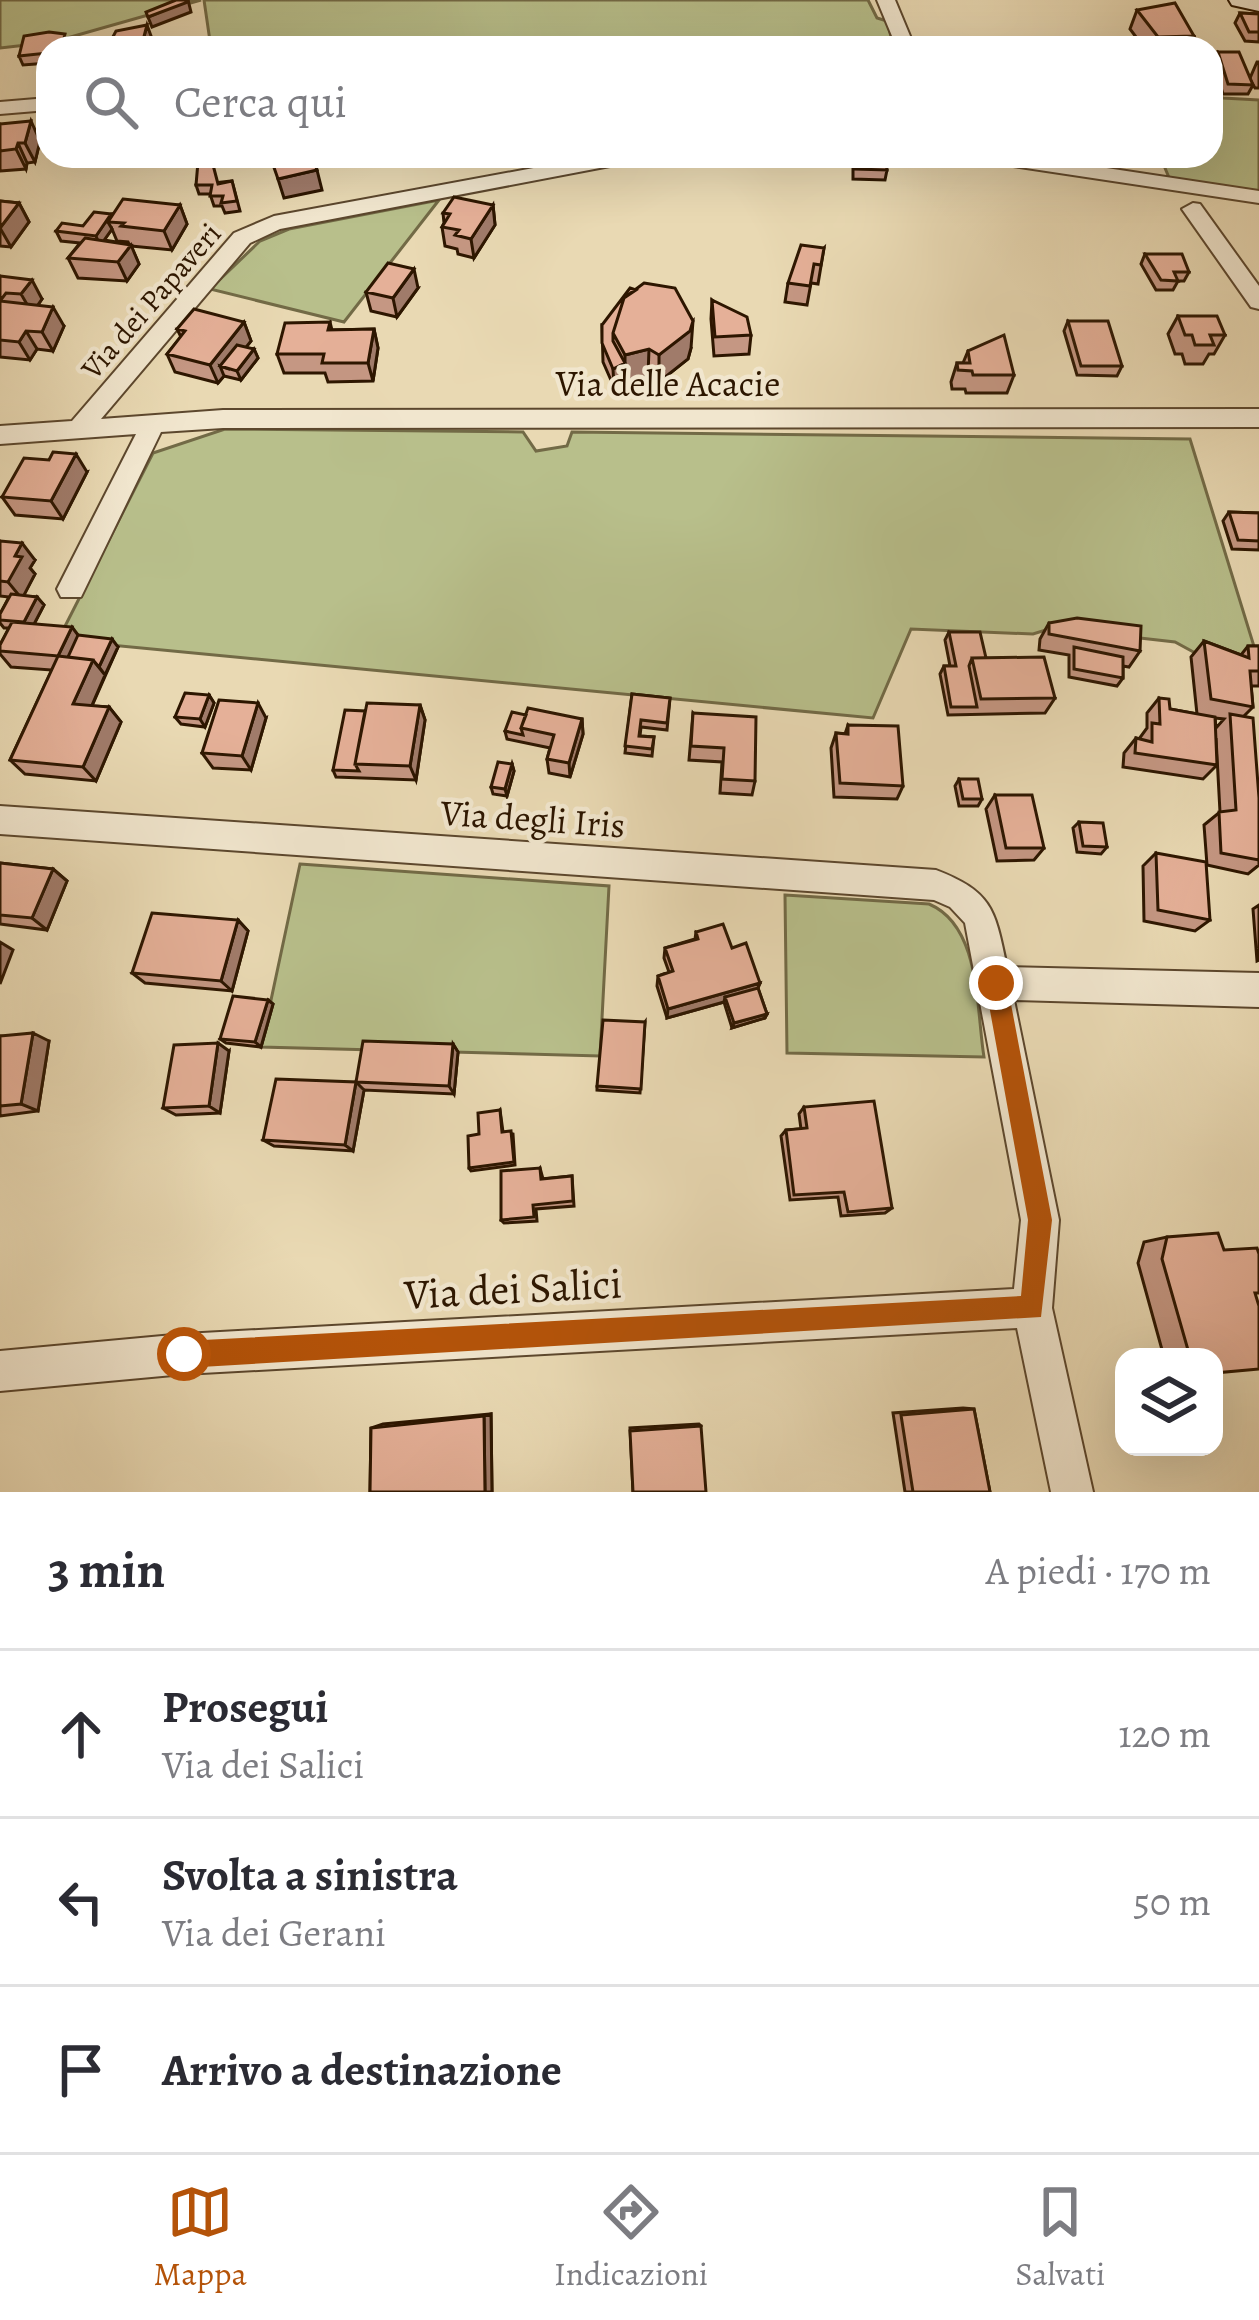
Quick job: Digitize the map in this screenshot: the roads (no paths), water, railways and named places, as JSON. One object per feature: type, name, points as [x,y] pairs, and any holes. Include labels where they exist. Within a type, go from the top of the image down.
[{"type":"street","points":[[886,0],[901,36]]},
{"type":"street","points":[[1241,0],[1259,4]]},
{"type":"street","points":[[0,108],[36,105]]},
{"type":"street","name":"Via dei Papaveri","points":[[78,430],[242,238],[274,223],[567,168]]},
{"type":"street","points":[[1066,168],[1259,197]]},
{"type":"street","points":[[1193,209],[1259,302]]},
{"type":"street","name":"Via delle Acacie","points":[[0,435],[223,419],[1259,418]]},
{"type":"street","points":[[71,589],[153,424]]},
{"type":"street","name":"Via degli Iris","points":[[0,820],[936,885],[961,896],[980,916],[996,983],[1040,1220],[1032,1308],[1072,1492]]},
{"type":"street","points":[[996,983],[1259,990]]},
{"type":"street","name":"Via dei Salici","points":[[0,1371],[184,1354],[1032,1308]]}]
